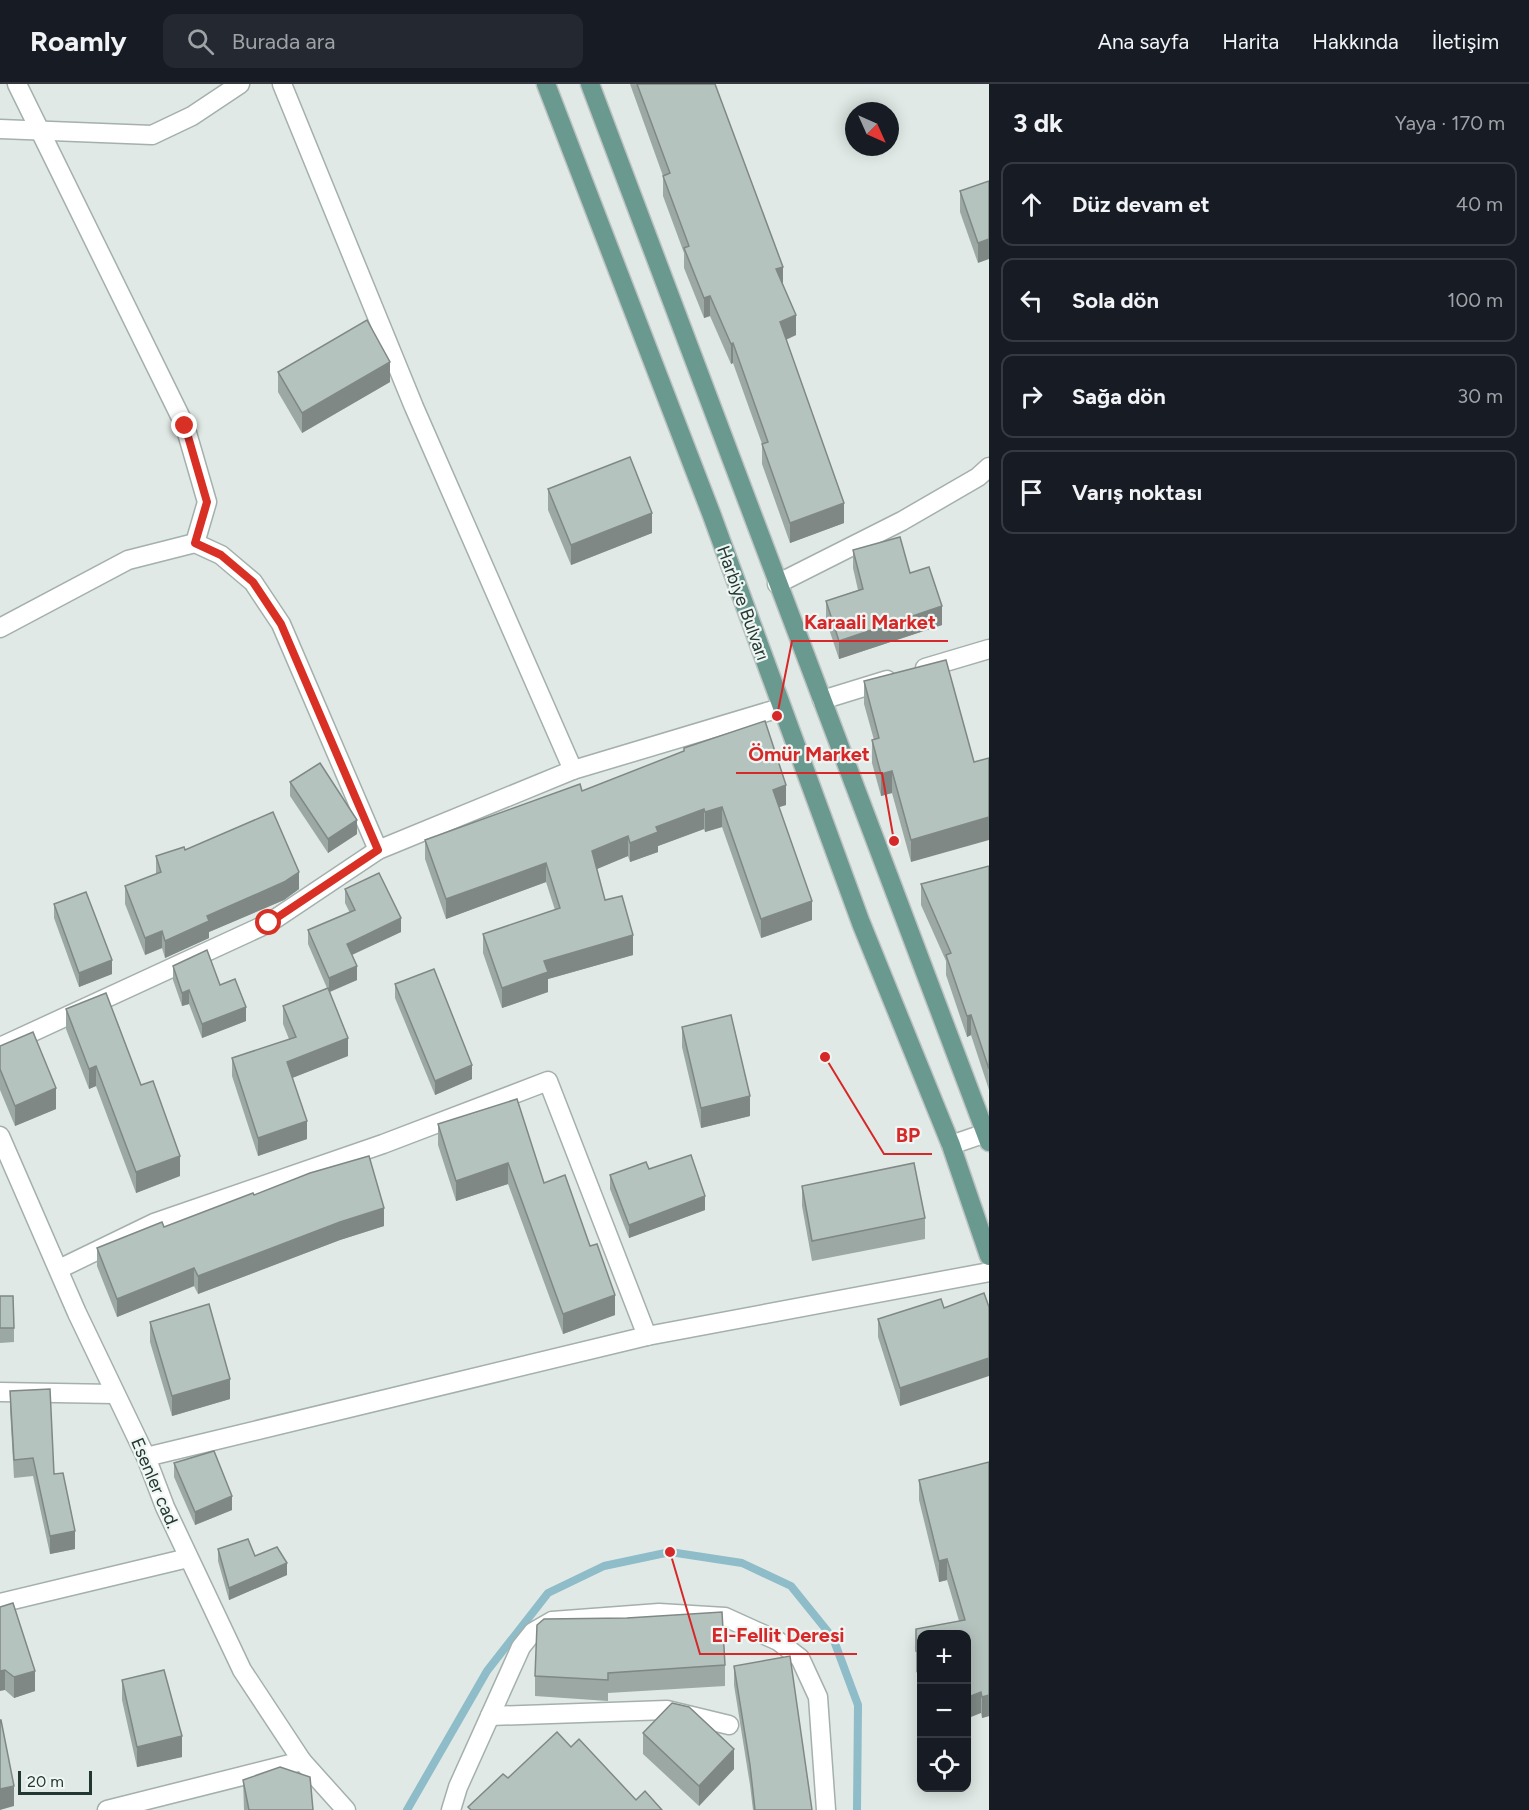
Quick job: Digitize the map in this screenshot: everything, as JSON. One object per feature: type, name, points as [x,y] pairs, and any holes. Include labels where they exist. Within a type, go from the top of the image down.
[{"type":"main road","name":"Harbiye Bulvarı","points":[[546,84],[711,513],[780,708],[861,923],[951,1145],[989,1256]]},
{"type":"main road","points":[[590,84],[777,584],[988,1136]]},
{"type":"street","points":[[17,84],[185,426],[207,502],[195,543]]},
{"type":"street","points":[[0,129],[152,135],[192,116],[240,84]]},
{"type":"street","points":[[282,84],[414,407],[573,770]]},
{"type":"street","points":[[777,584],[902,521],[978,477],[989,467]]},
{"type":"street","points":[[2,623],[128,560],[195,543],[221,555],[253,582],[281,624],[378,850]]},
{"type":"street","points":[[822,700],[989,649]]},
{"type":"street","points":[[0,1047],[269,923],[378,850],[573,770],[780,708]]},
{"type":"street","points":[[59,1269],[154,1223],[383,1144],[548,1081],[647,1336]]},
{"type":"street","points":[[951,1145],[988,1136]]},
{"type":"street","name":"Esenler cad.","points":[[2,1142],[114,1394],[146,1457],[188,1558],[242,1670],[302,1761],[346,1810]]},
{"type":"street","points":[[146,1457],[647,1336],[989,1272]]},
{"type":"street","points":[[0,1392],[114,1394]]},
{"type":"street","points":[[0,1603],[188,1558]]},
{"type":"street","points":[[451,1810],[458,1787],[521,1647],[532,1632],[552,1621],[659,1613],[725,1617],[778,1641],[800,1659],[818,1697],[826,1810]]},
{"type":"street","points":[[490,1716],[667,1710],[729,1725]]},
{"type":"street","points":[[107,1810],[302,1761]]},
{"type":"building","points":[[637,84],[715,84],[783,267],[776,269],[796,315],[780,322],[844,503],[790,523],[762,444],[768,442],[733,343],[731,344],[710,296],[704,298],[684,248],[689,246],[663,176],[670,173]]},
{"type":"building","points":[[989,181],[989,239],[978,243],[960,191]]},
{"type":"building","points":[[367,320],[390,362],[302,413],[278,372]]},
{"type":"building","points":[[630,457],[652,513],[571,545],[548,489]]},
{"type":"building","points":[[900,537],[910,573],[929,567],[942,606],[839,641],[826,601],[863,589],[853,550]]},
{"type":"building","points":[[946,660],[974,762],[989,758],[989,817],[911,840],[892,771],[881,774],[872,740],[879,738],[864,681]]},
{"type":"building","points":[[765,721],[786,785],[773,790],[812,901],[761,919],[722,807],[705,812],[704,809],[656,827],[658,832],[630,843],[628,836],[592,851],[605,900],[622,896],[633,935],[544,961],[548,972],[502,988],[483,934],[560,908],[546,863],[446,899],[425,840],[580,784],[582,791],[684,751],[684,748]]},
{"type":"building","points":[[320,763],[357,820],[328,839],[290,782]]},
{"type":"building","points":[[273,812],[299,872],[284,882],[207,916],[209,921],[165,941],[162,931],[145,938],[125,886],[161,872],[156,856],[184,847],[185,850]]},
{"type":"building","points":[[989,866],[989,1069],[971,1015],[967,1016],[946,955],[951,953],[921,884]]},
{"type":"building","points":[[379,873],[401,918],[347,944],[357,966],[329,978],[308,930],[355,910],[345,889]]},
{"type":"building","points":[[86,892],[112,960],[79,973],[54,904]]},
{"type":"building","points":[[207,950],[220,985],[235,979],[246,1007],[202,1024],[189,990],[182,993],[173,966]]},
{"type":"building","points":[[434,969],[472,1065],[435,1081],[395,984]]},
{"type":"building","points":[[328,988],[348,1038],[287,1062],[307,1121],[258,1138],[232,1058],[296,1037],[283,1006]]},
{"type":"building","points":[[106,993],[141,1085],[153,1081],[180,1156],[136,1172],[96,1066],[89,1069],[66,1009]]},
{"type":"building","points":[[731,1015],[750,1096],[701,1108],[682,1027]]},
{"type":"building","points":[[33,1032],[56,1088],[15,1106],[0,1069],[0,1046]]},
{"type":"building","points":[[517,1099],[544,1183],[565,1175],[590,1246],[597,1244],[615,1295],[563,1314],[508,1163],[456,1181],[438,1124]]},
{"type":"building","points":[[691,1155],[705,1196],[629,1225],[610,1175],[646,1162],[649,1169]]},
{"type":"building","points":[[369,1156],[384,1208],[340,1222],[198,1276],[194,1268],[117,1299],[97,1248],[162,1222],[164,1227],[310,1173]]},
{"type":"building","points":[[914,1163],[925,1218],[812,1241],[802,1186]]},
{"type":"building","points":[[984,1293],[989,1307],[989,1358],[900,1388],[878,1319],[941,1299],[944,1308]]},
{"type":"building","points":[[0,1296],[13,1296],[14,1328],[0,1328]]},
{"type":"building","points":[[209,1304],[230,1379],[172,1396],[150,1322]]},
{"type":"building","points":[[50,1389],[54,1474],[63,1473],[75,1531],[50,1536],[33,1458],[14,1460],[10,1391]]},
{"type":"building","points":[[214,1451],[232,1496],[195,1512],[174,1463]]},
{"type":"building","points":[[989,1462],[989,1695],[982,1697],[981,1692],[971,1696],[971,1630],[917,1630],[916,1651],[916,1629],[965,1620],[947,1559],[939,1561],[919,1480]]},
{"type":"building","points":[[248,1539],[255,1556],[277,1547],[287,1563],[229,1588],[218,1549]]},
{"type":"building","points":[[13,1603],[35,1671],[14,1677],[5,1670],[0,1671],[0,1607]]},
{"type":"building","points":[[722,1612],[725,1665],[608,1673],[608,1680],[535,1676],[537,1625],[544,1619],[627,1618]]},
{"type":"building","points":[[790,1656],[812,1810],[755,1810],[734,1666]]},
{"type":"building","points":[[164,1670],[182,1736],[137,1747],[122,1680]]},
{"type":"building","points":[[672,1703],[689,1707],[734,1749],[699,1786],[643,1733]]},
{"type":"building","points":[[0,1720],[14,1786],[0,1789]]},
{"type":"building","points":[[557,1732],[571,1747],[579,1739],[636,1800],[645,1791],[662,1810],[471,1810],[468,1807],[503,1774],[508,1778]]},
{"type":"building","points":[[280,1767],[310,1777],[313,1810],[249,1810],[243,1780]]},
{"type":"waterway","points":[[407,1810],[487,1671],[548,1593],[604,1566],[670,1552],[742,1563],[791,1586],[833,1638],[858,1705],[857,1810]]},
{"type":"place","name":"Karaali Market","points":[[777,716]]},
{"type":"place","name":"Ömür Market","points":[[894,841]]},
{"type":"place","name":"BP","points":[[825,1057]]},
{"type":"place","name":"El-Fellit Deresi","points":[[670,1552]]},
{"type":"route","points":[[185,426],[207,502],[195,543],[221,555],[253,582],[281,624],[378,850],[269,923]]}]
